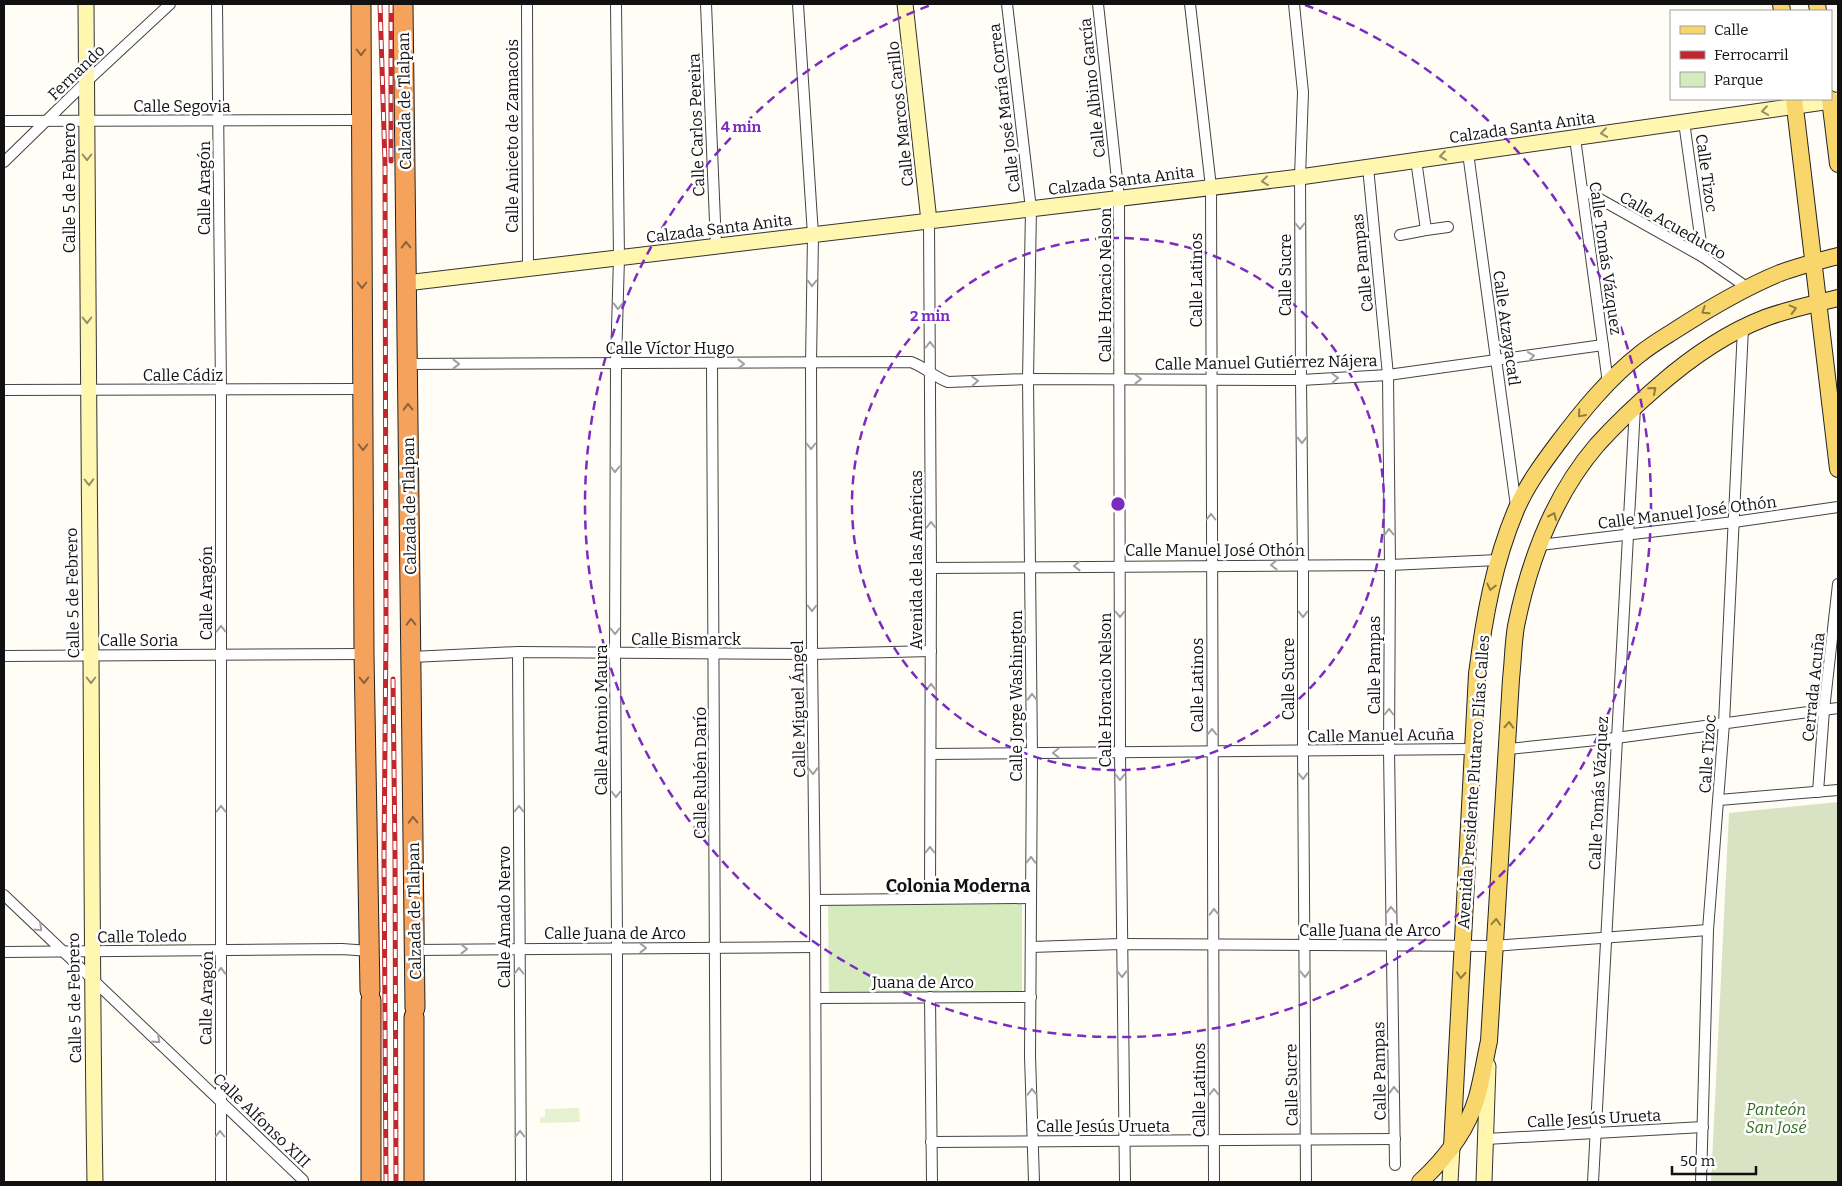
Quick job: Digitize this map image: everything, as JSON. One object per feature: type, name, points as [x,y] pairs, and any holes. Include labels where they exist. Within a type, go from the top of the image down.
[{"type":"highway","points":[[361,4],[364,654],[371,996],[371,1182]]},
{"type":"highway","name":"Calzada de Tlalpan","points":[[403,4],[415,950],[414,1182]]},
{"type":"main road","points":[[1833,100],[1838,164]]},
{"type":"main road","points":[[1794,102],[1838,469]]},
{"type":"main road","name":"Avenida Presidente Plutarco Elías Calles","points":[[1452,1147],[1477,674],[1483,629],[1498,560],[1517,508],[1552,451],[1576,418],[1608,382],[1640,354],[1710,307],[1748,288],[1780,274],[1838,256]]},
{"type":"main road","name":"Avenida Presidente Plutarco Elías Calles","points":[[1489,1041],[1511,679],[1516,628],[1527,583],[1540,545],[1559,502],[1596,446],[1634,406],[1672,374],[1703,352],[1743,328],[1789,310],[1838,298]]},
{"type":"main road","points":[[1420,1182],[1435,1168],[1452,1147],[1466,1124],[1477,1098],[1489,1041]]},
{"type":"street","name":"Calle 5 de Febrero","points":[[86,4],[91,656],[91,976],[95,1182]]},
{"type":"street","name":"Fernando","points":[[4,162],[170,4]]},
{"type":"street","name":"Calle Aragón","points":[[217,4],[221,390],[221,1182]]},
{"type":"street","name":"Calle Aniceto de Zamacois","points":[[527,4],[528,268]]},
{"type":"street","name":"Calle Antonio Maura","points":[[616,4],[619,258],[616,363],[615,653],[617,1182]]},
{"type":"street","name":"Calle Carlos Pereira","points":[[706,4],[716,246]]},
{"type":"street","name":"Calle Miguel Ángel","points":[[798,4],[813,234],[811,364],[816,1182]]},
{"type":"street","name":"Calle Marcos Carillo","points":[[905,4],[929,221]]},
{"type":"street","name":"Calle José María Correa","points":[[1007,4],[1030,209]]},
{"type":"street","name":"Calle Albino García","points":[[1098,4],[1119,198]]},
{"type":"street","name":"Calle Latinos","points":[[1190,4],[1211,187],[1210,379],[1214,1182]]},
{"type":"street","name":"Calle Sucre","points":[[1294,4],[1303,92],[1300,177],[1304,565],[1303,751],[1306,1182]]},
{"type":"street","name":"Calzada Santa Anita","points":[[406,283],[1300,177],[1684,122],[1794,102],[1833,100]]},
{"type":"street","name":"Calle Segovia","points":[[4,121],[361,120]]},
{"type":"street","name":"Calle Tizoc","points":[[1684,122],[1703,257]]},
{"type":"street","name":"Calle Tomás Vázquez","points":[[1574,138],[1608,382]]},
{"type":"street","name":"Calle Atzayacatl","points":[[1468,153],[1517,508]]},
{"type":"street","points":[[1416,160],[1426,230]]},
{"type":"street","name":"Calle Pampas","points":[[1368,167],[1388,375],[1389,750],[1395,1165]]},
{"type":"street","name":"Calle Acueducto","points":[[1582,189],[1703,257],[1748,288]]},
{"type":"street","name":"Calle Horacio Nelson","points":[[1119,198],[1121,944],[1125,1182]]},
{"type":"street","name":"Calle Jorge Washington","points":[[1030,209],[1028,379],[1032,753],[1030,1056],[1034,1182]]},
{"type":"street","name":"Avenida de las Américas","points":[[929,221],[930,898]]},
{"type":"street","points":[[1400,234],[1448,227]]},
{"type":"street","name":"Calle Tizoc","points":[[1701,1182],[1708,930],[1720,800],[1743,328]]},
{"type":"street","name":"Calle Manuel Gutiérrez Nájera","points":[[930,372],[938,379],[948,382],[1028,379],[1301,380],[1388,375],[1496,362],[1603,346]]},
{"type":"street","name":"Calle Víctor Hugo","points":[[407,364],[811,364],[911,362],[930,372]]},
{"type":"street","name":"Calle Rubén Darío","points":[[712,363],[716,1182]]},
{"type":"street","name":"Calle Cádiz","points":[[4,390],[362,390]]},
{"type":"street","name":"Calle Tomás Vázquez","points":[[1593,1182],[1634,406]]},
{"type":"street","name":"Calle Manuel José Othón","points":[[1540,545],[1628,536],[1838,507]]},
{"type":"street","name":"Calle Manuel José Othón","points":[[931,568],[1390,565],[1498,560]]},
{"type":"street","name":"Cerrada Acuña","points":[[1818,792],[1824,710],[1838,584]]},
{"type":"street","name":"Calle Bismarck","points":[[411,657],[518,652],[812,654],[931,651]]},
{"type":"street","name":"Calle Amado Nervo","points":[[518,652],[520,1182]]},
{"type":"street","name":"Calle Soria","points":[[4,656],[364,654]]},
{"type":"street","points":[[1508,749],[1616,738],[1838,708]]},
{"type":"street","name":"Calle Manuel Acuña","points":[[931,754],[1472,749]]},
{"type":"street","points":[[1720,800],[1838,790]]},
{"type":"street","name":"Calle Alfonso XIII","points":[[4,895],[91,976],[298,1175],[303,1182]]},
{"type":"street","points":[[815,900],[1031,898]]},
{"type":"street","name":"Calle Juana de Arco","points":[[1031,947],[1121,944],[1494,946],[1708,930]]},
{"type":"street","name":"Calle Juana de Arco","points":[[415,950],[815,947]]},
{"type":"street","name":"Calle Toledo","points":[[4,952],[66,953],[342,949],[370,951]]},
{"type":"street","points":[[930,997],[932,1182]]},
{"type":"street","name":"Juana de Arco","points":[[816,998],[1031,997]]},
{"type":"street","name":"Avenida Presidente Plutarco Elías Calles","points":[[1484,1182],[1489,1041]]},
{"type":"street","name":"Calle Jesús Urueta","points":[[1486,1139],[1702,1127]]},
{"type":"street","name":"Calle Jesús Urueta","points":[[931,1142],[1395,1139]]},
{"type":"street","name":"Avenida Presidente Plutarco Elías Calles","points":[[1450,1182],[1452,1147]]},
{"type":"green space","name":"Panteón San José","points":[[1838,802],[1838,1182],[1711,1182],[1729,813]]},
{"type":"green space","points":[[1022,904],[1022,993],[829,997],[828,905]]},
{"type":"green space","points":[[579,1108],[580,1122],[540,1123],[540,1118],[545,1117],[545,1109]]},
{"type":"railway","points":[[380,4],[385,163],[386,631],[384,856],[386,1182]]},
{"type":"railway","points":[[391,4],[391,161]]},
{"type":"railway","points":[[393,679],[396,1182]]},
{"type":"district","name":"Colonia Moderna","points":[[958,886]]}]
